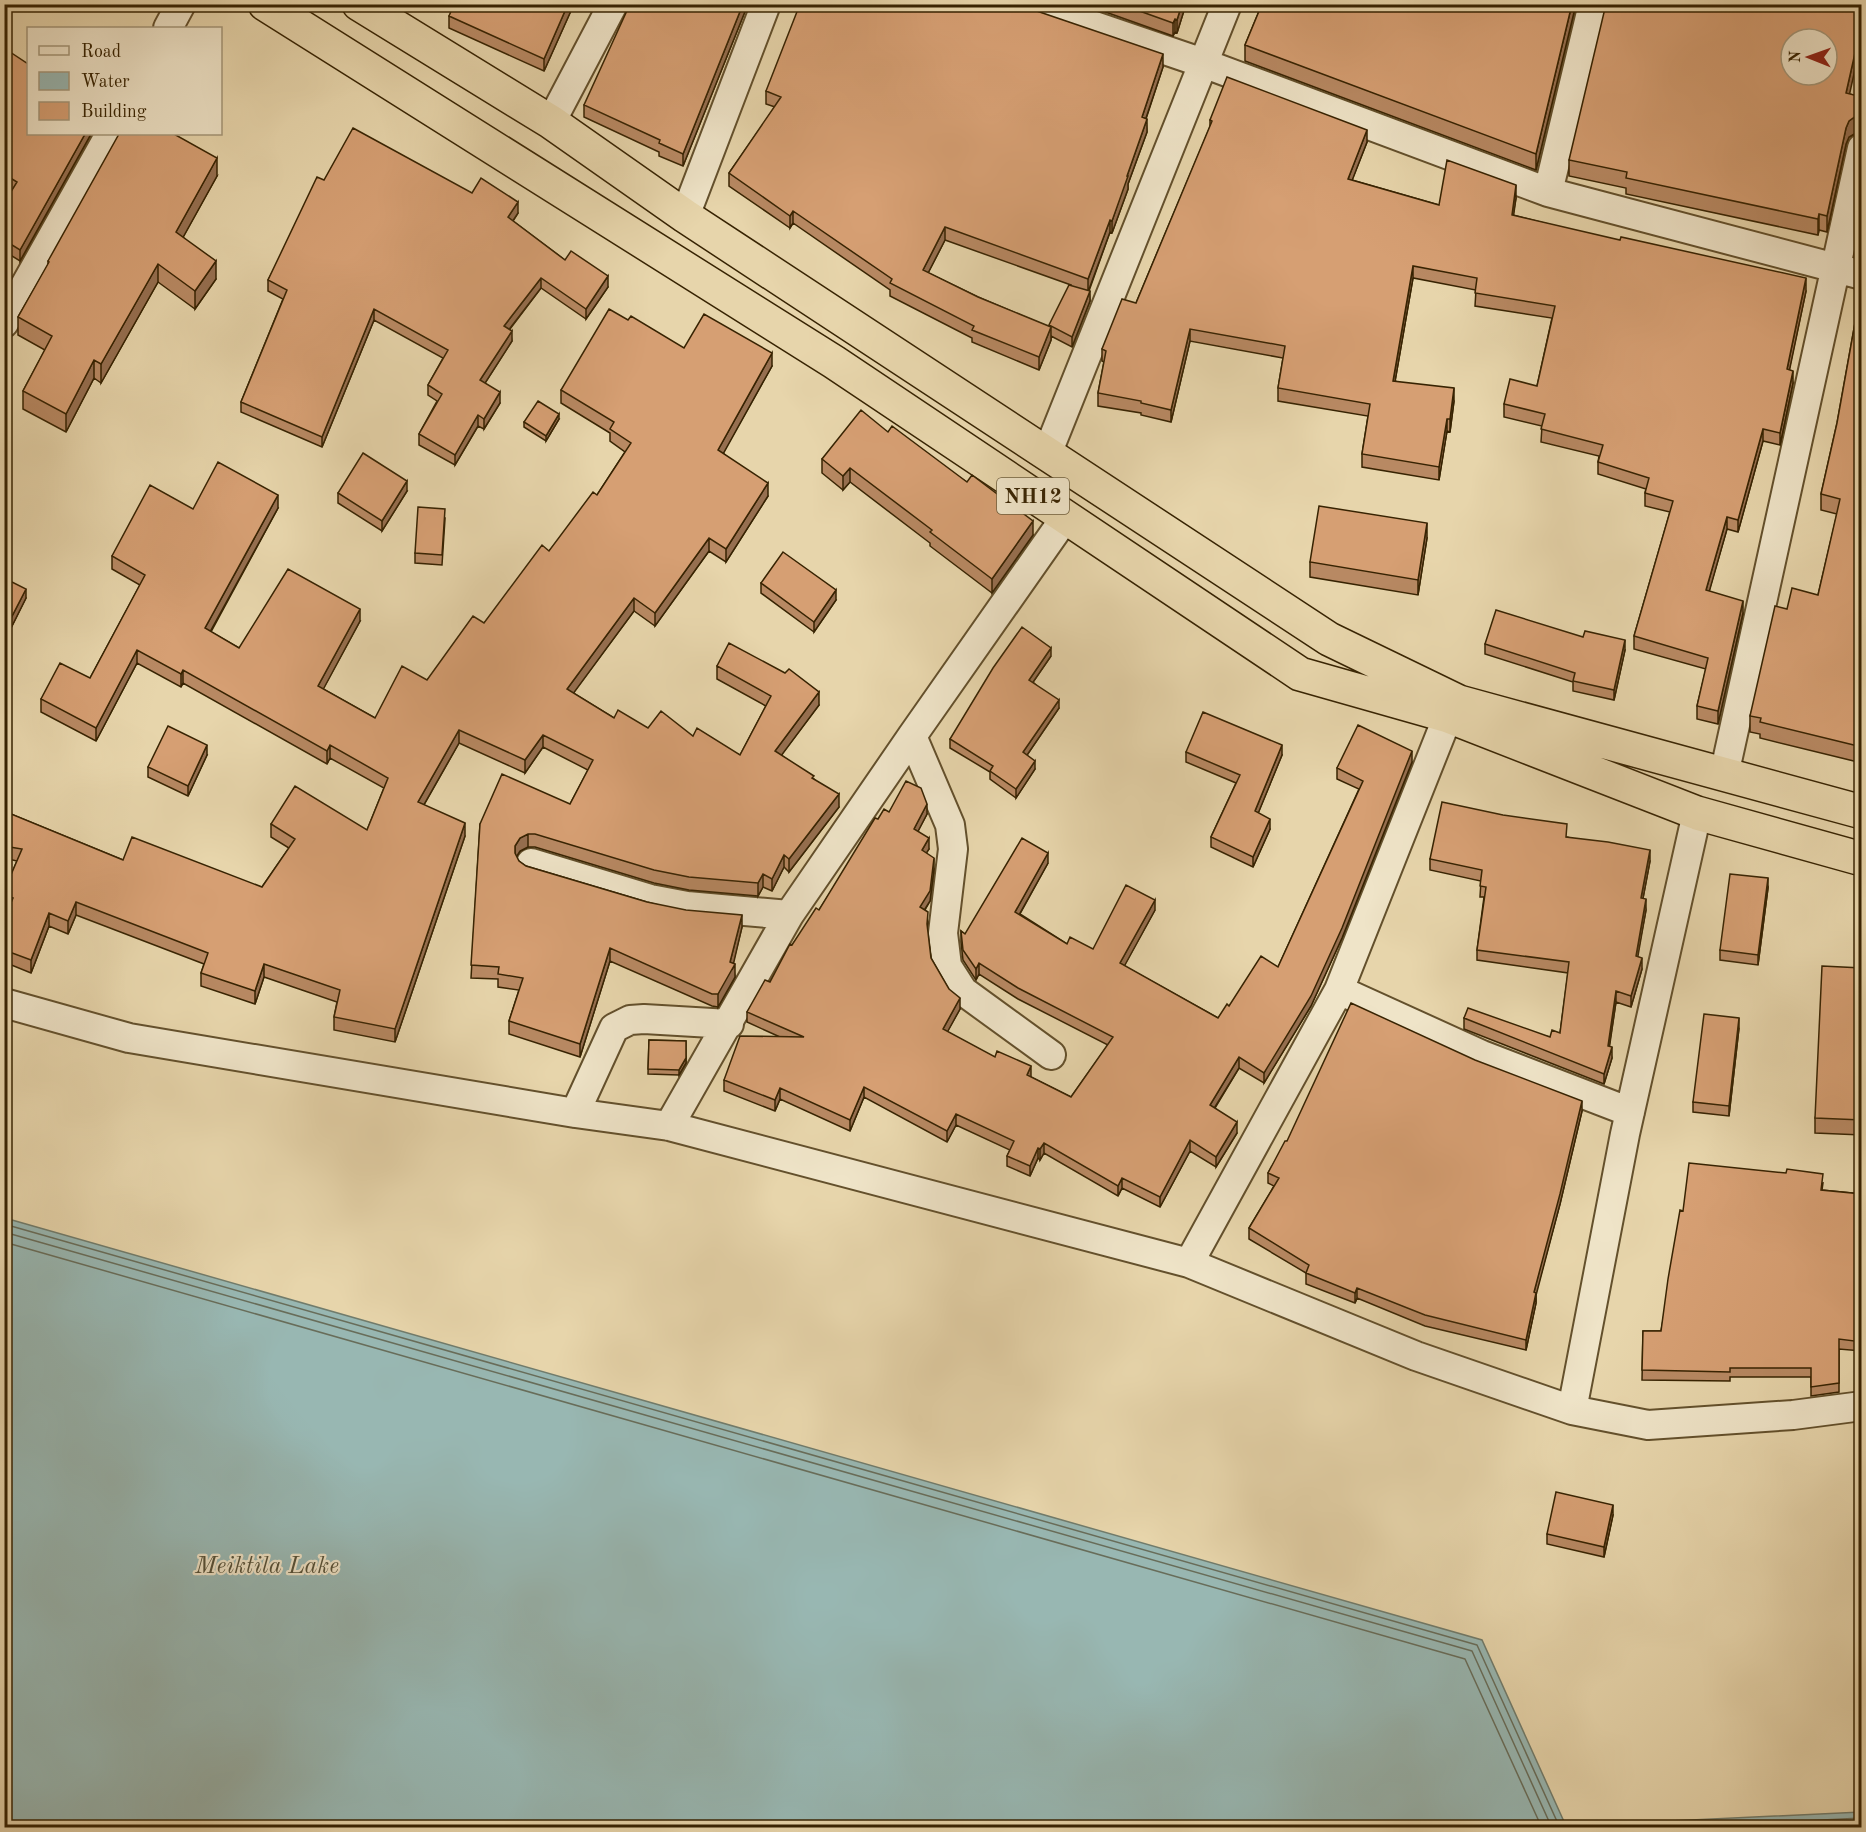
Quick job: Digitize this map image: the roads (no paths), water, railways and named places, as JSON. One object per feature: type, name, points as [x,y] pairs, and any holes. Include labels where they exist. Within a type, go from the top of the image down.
[{"type":"highway","name":"NH12","points":[[265,4],[834,363],[1300,674],[1448,716],[1697,813],[1862,859]]},
{"type":"highway","name":"NH12","points":[[359,4],[551,122],[685,216],[1329,639],[1459,702],[1862,812]]},
{"type":"street","points":[[169,27],[181,4]]},
{"type":"street","points":[[551,122],[613,4]]},
{"type":"street","points":[[685,216],[766,4]]},
{"type":"street","points":[[1030,4],[1203,63],[1548,192],[1862,275]]},
{"type":"street","points":[[1047,454],[1227,4]]},
{"type":"street","points":[[1548,192],[1593,4]]},
{"type":"street","points":[[4,323],[109,135]]},
{"type":"street","points":[[1724,774],[1862,148]]},
{"type":"street","points":[[669,1126],[789,915],[1065,518]]},
{"type":"street","points":[[1190,1263],[1339,990],[1448,716]]},
{"type":"street","points":[[912,736],[950,825],[953,849],[943,933],[946,966],[963,991],[1051,1055]]},
{"type":"street","points":[[1572,1410],[1630,1112],[1697,813]]},
{"type":"street","points":[[531,863],[650,898],[687,906],[789,915]]},
{"type":"street","points":[[1339,990],[1482,1055],[1630,1112]]},
{"type":"street","points":[[4,1004],[129,1038],[575,1113],[669,1126],[1190,1263],[1416,1356],[1572,1410],[1648,1425],[1793,1415],[1862,1406]]},
{"type":"street","points":[[575,1113],[614,1028],[630,1020],[644,1019],[729,1024]]},
{"type":"water","name":"Meiktila Lake","points":[[5,1218],[1482,1640],[1566,1826],[1861,1812],[1861,1827],[5,1827]]}]
